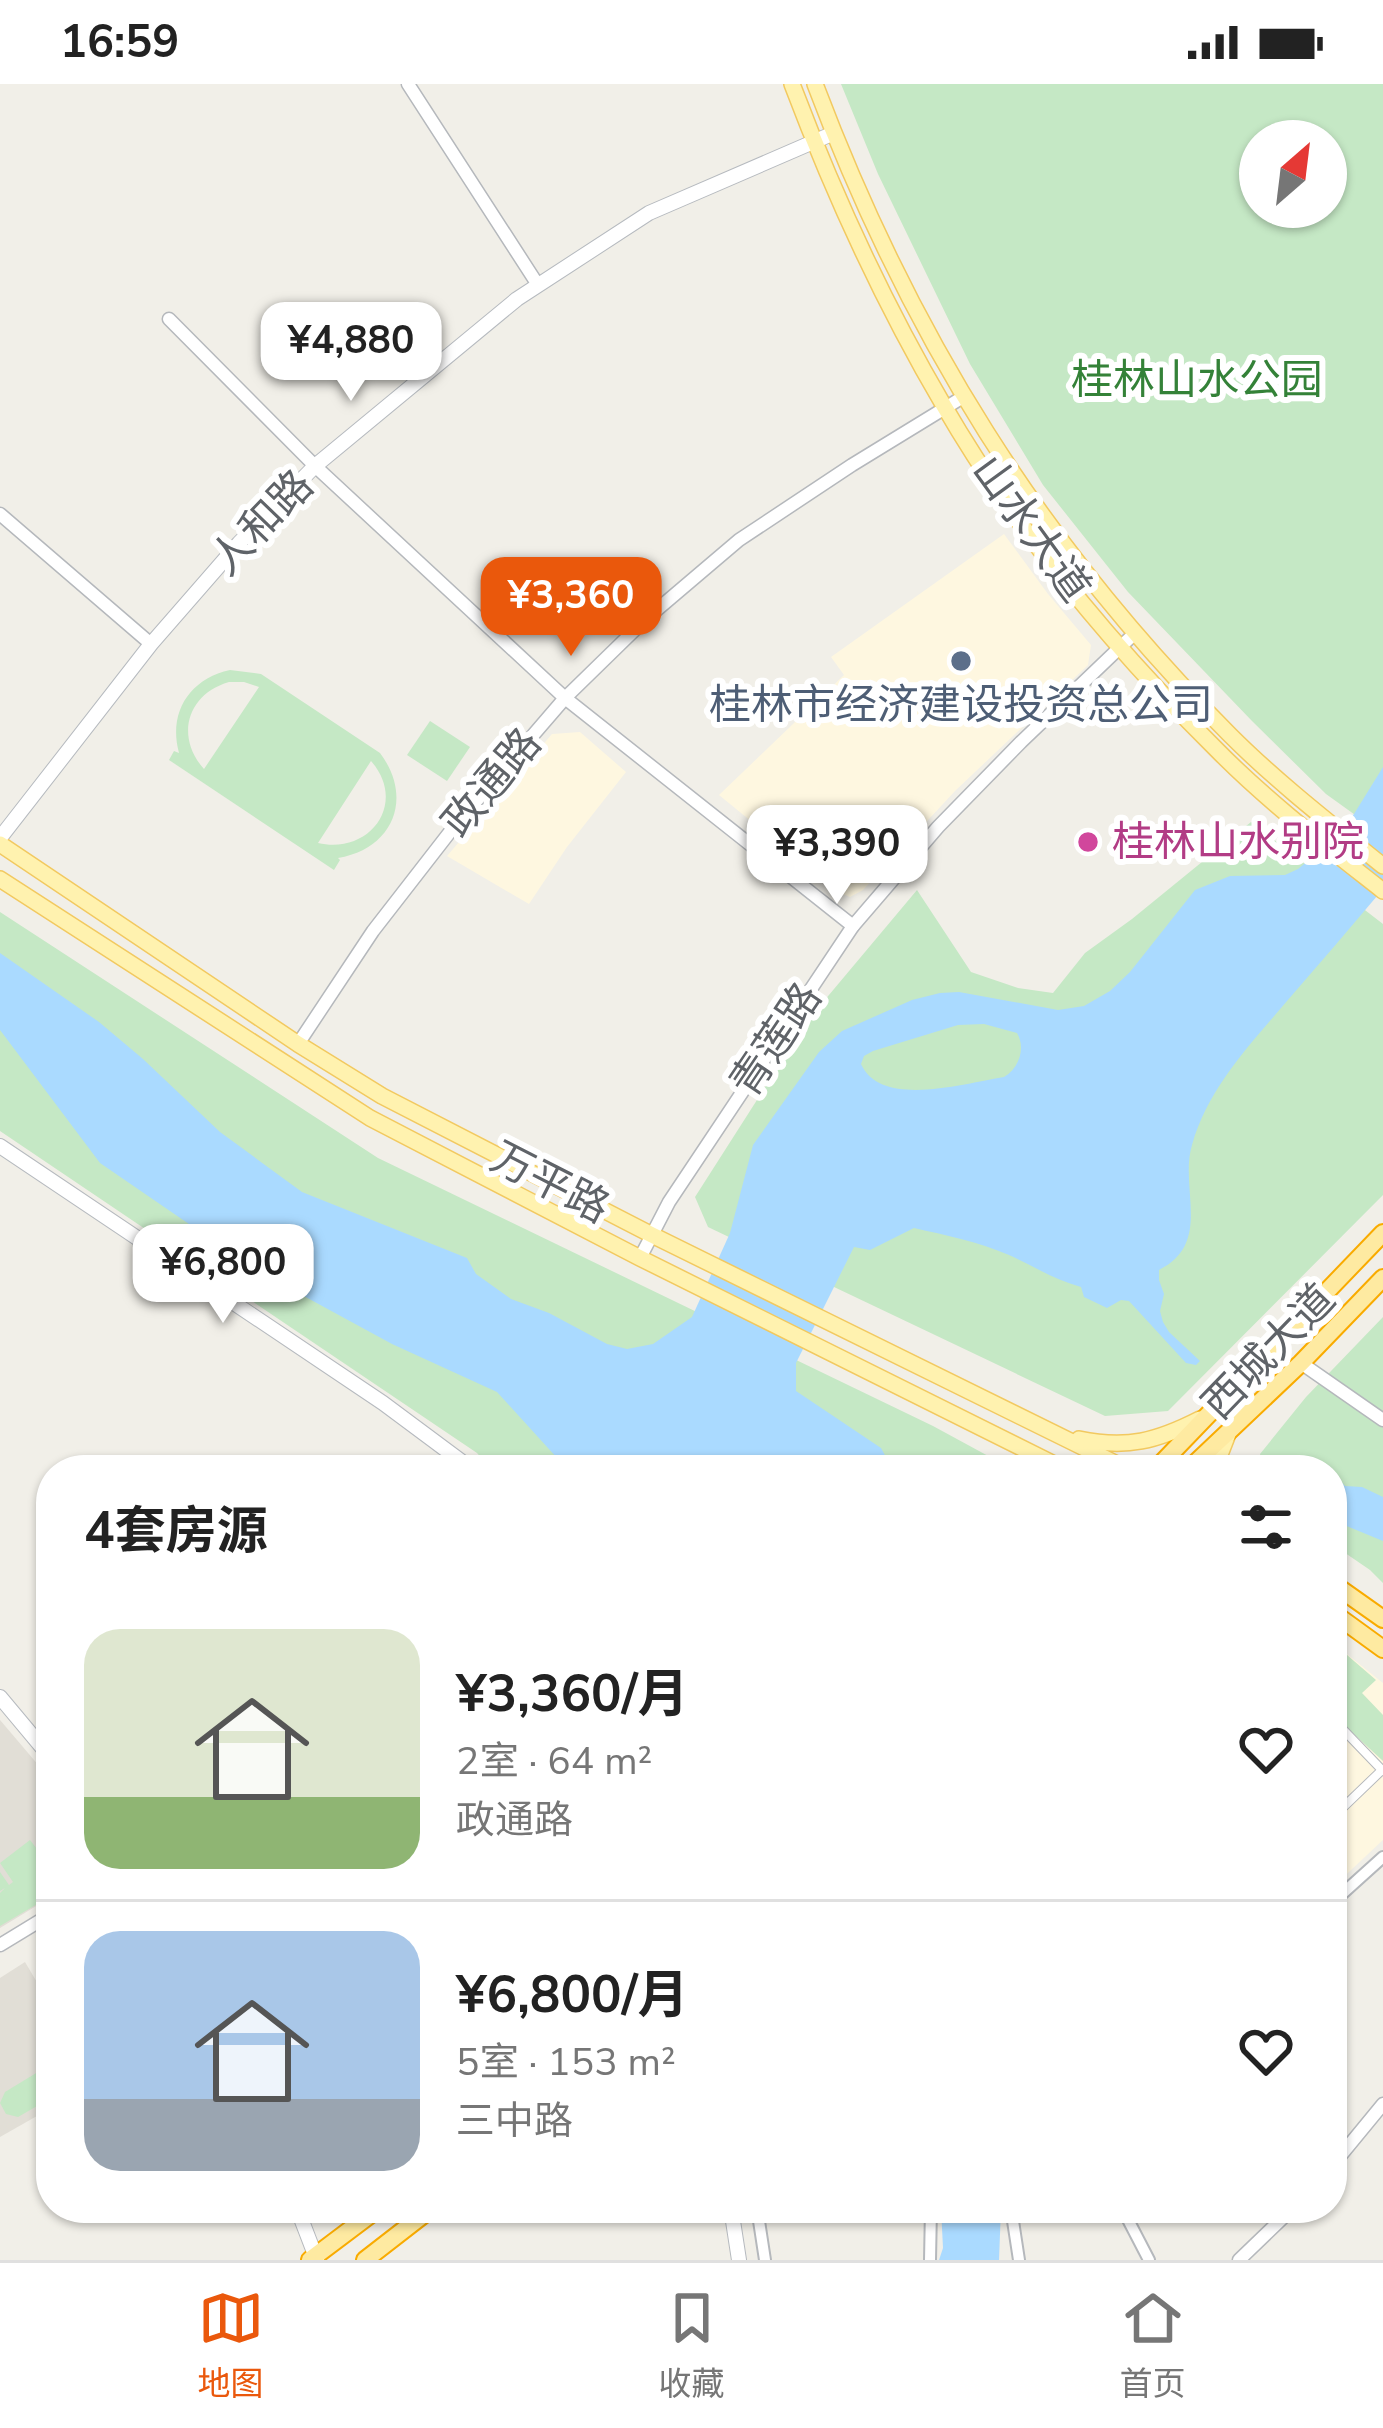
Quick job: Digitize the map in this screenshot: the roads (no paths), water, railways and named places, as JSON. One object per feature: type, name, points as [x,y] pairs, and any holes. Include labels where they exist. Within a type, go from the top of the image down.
[{"type":"highway","name":"西城大道","points":[[1169,1455],[1383,1233]]},
{"type":"highway","name":"西城大道","points":[[1204,1455],[1383,1278]]},
{"type":"highway","points":[[1347,1594],[1383,1619]]},
{"type":"highway","points":[[1347,1623],[1383,1649]]},
{"type":"highway","points":[[314,2259],[360,2223]]},
{"type":"highway","points":[[365,2260],[413,2223]]},
{"type":"main road","name":"山水大道","points":[[792,84],[856,238],[945,408],[1057,572],[1217,751],[1383,891]]},
{"type":"main road","name":"山水大道","points":[[815,84],[874,231],[963,397],[1072,559],[1232,737],[1383,866]]},
{"type":"main road","name":"人和路","points":[[0,841],[152,644],[239,543],[315,466],[517,298],[649,213],[834,133]]},
{"type":"main road","name":"万平路","points":[[0,841],[382,1096],[1099,1455]]},
{"type":"main road","name":"万平路","points":[[0,879],[370,1118],[1036,1455]]},
{"type":"main road","points":[[0,1146],[453,1455]]},
{"type":"main road","points":[[1054,1433],[1127,1445],[1175,1432],[1208,1415]]},
{"type":"main road","points":[[1220,1455],[1228,1432]]},
{"type":"main road","points":[[1030,1452],[1033,1455]]},
{"type":"main road","points":[[0,1697],[36,1740]]},
{"type":"main road","points":[[302,2223],[314,2259]]},
{"type":"main road","points":[[733,2223],[739,2260]]},
{"type":"street","points":[[408,84],[538,285]]},
{"type":"street","points":[[169,319],[315,466],[566,698],[853,926]]},
{"type":"street","name":"政通路","points":[[298,1044],[373,931],[453,828],[566,698],[646,619],[739,541],[963,397]]},
{"type":"street","points":[[0,514],[152,644]]},
{"type":"street","name":"青莲路","points":[[640,1258],[669,1202],[853,926],[938,827],[1135,633]]},
{"type":"street","points":[[1304,1359],[1383,1418]]},
{"type":"street","points":[[1347,1734],[1382,1770],[1347,1804]]},
{"type":"street","points":[[1347,1889],[1383,1857]]},
{"type":"street","points":[[0,1949],[36,1924]]},
{"type":"street","points":[[0,1949],[36,1931]]},
{"type":"street","points":[[1347,2148],[1383,2104]]},
{"type":"street","points":[[759,2223],[765,2260]]},
{"type":"street","points":[[930,2260],[931,2223]]},
{"type":"street","points":[[1013,2223],[1019,2260]]},
{"type":"street","points":[[1130,2223],[1149,2260]]},
{"type":"street","points":[[1240,2260],[1278,2223]]},
{"type":"water","points":[[1383,767],[1383,889],[1231,1068],[1208,1105],[1192,1145],[1190,1230],[1175,1259],[1159,1270],[1164,1294],[1160,1311],[1169,1332],[1200,1361],[1186,1363],[1129,1301],[1107,1308],[1084,1297],[1081,1287],[1009,1255],[914,1228],[870,1250],[854,1247],[796,1363],[796,1391],[885,1455],[554,1455],[497,1392],[392,1344],[256,1270],[100,1163],[0,1030],[0,953],[99,1022],[220,1132],[302,1192],[467,1258],[476,1274],[511,1299],[627,1349],[653,1344],[692,1317],[730,1233],[753,1145],[819,1052],[842,1031],[940,993],[959,992],[1058,1010],[1084,1006],[1130,972],[1195,890],[1230,876],[1285,875],[1332,841]],"holes":[[[984,1024],[1017,1033],[1020,1057],[1004,1077],[925,1090],[886,1086],[871,1078],[861,1064],[873,1051],[958,1025]]]},
{"type":"water","points":[[1347,1486],[1383,1497],[1383,1541],[1347,1526]]},
{"type":"water","points":[[942,2223],[1000,2223],[999,2260],[939,2260]]},
{"type":"place","name":"桂林市经济建设投资总公司","points":[[961,661]]},
{"type":"place","name":"桂林山水别院","points":[[1088,842]]},
{"type":"park label","name":"桂林山水公园","points":[[1197,380]]}]
